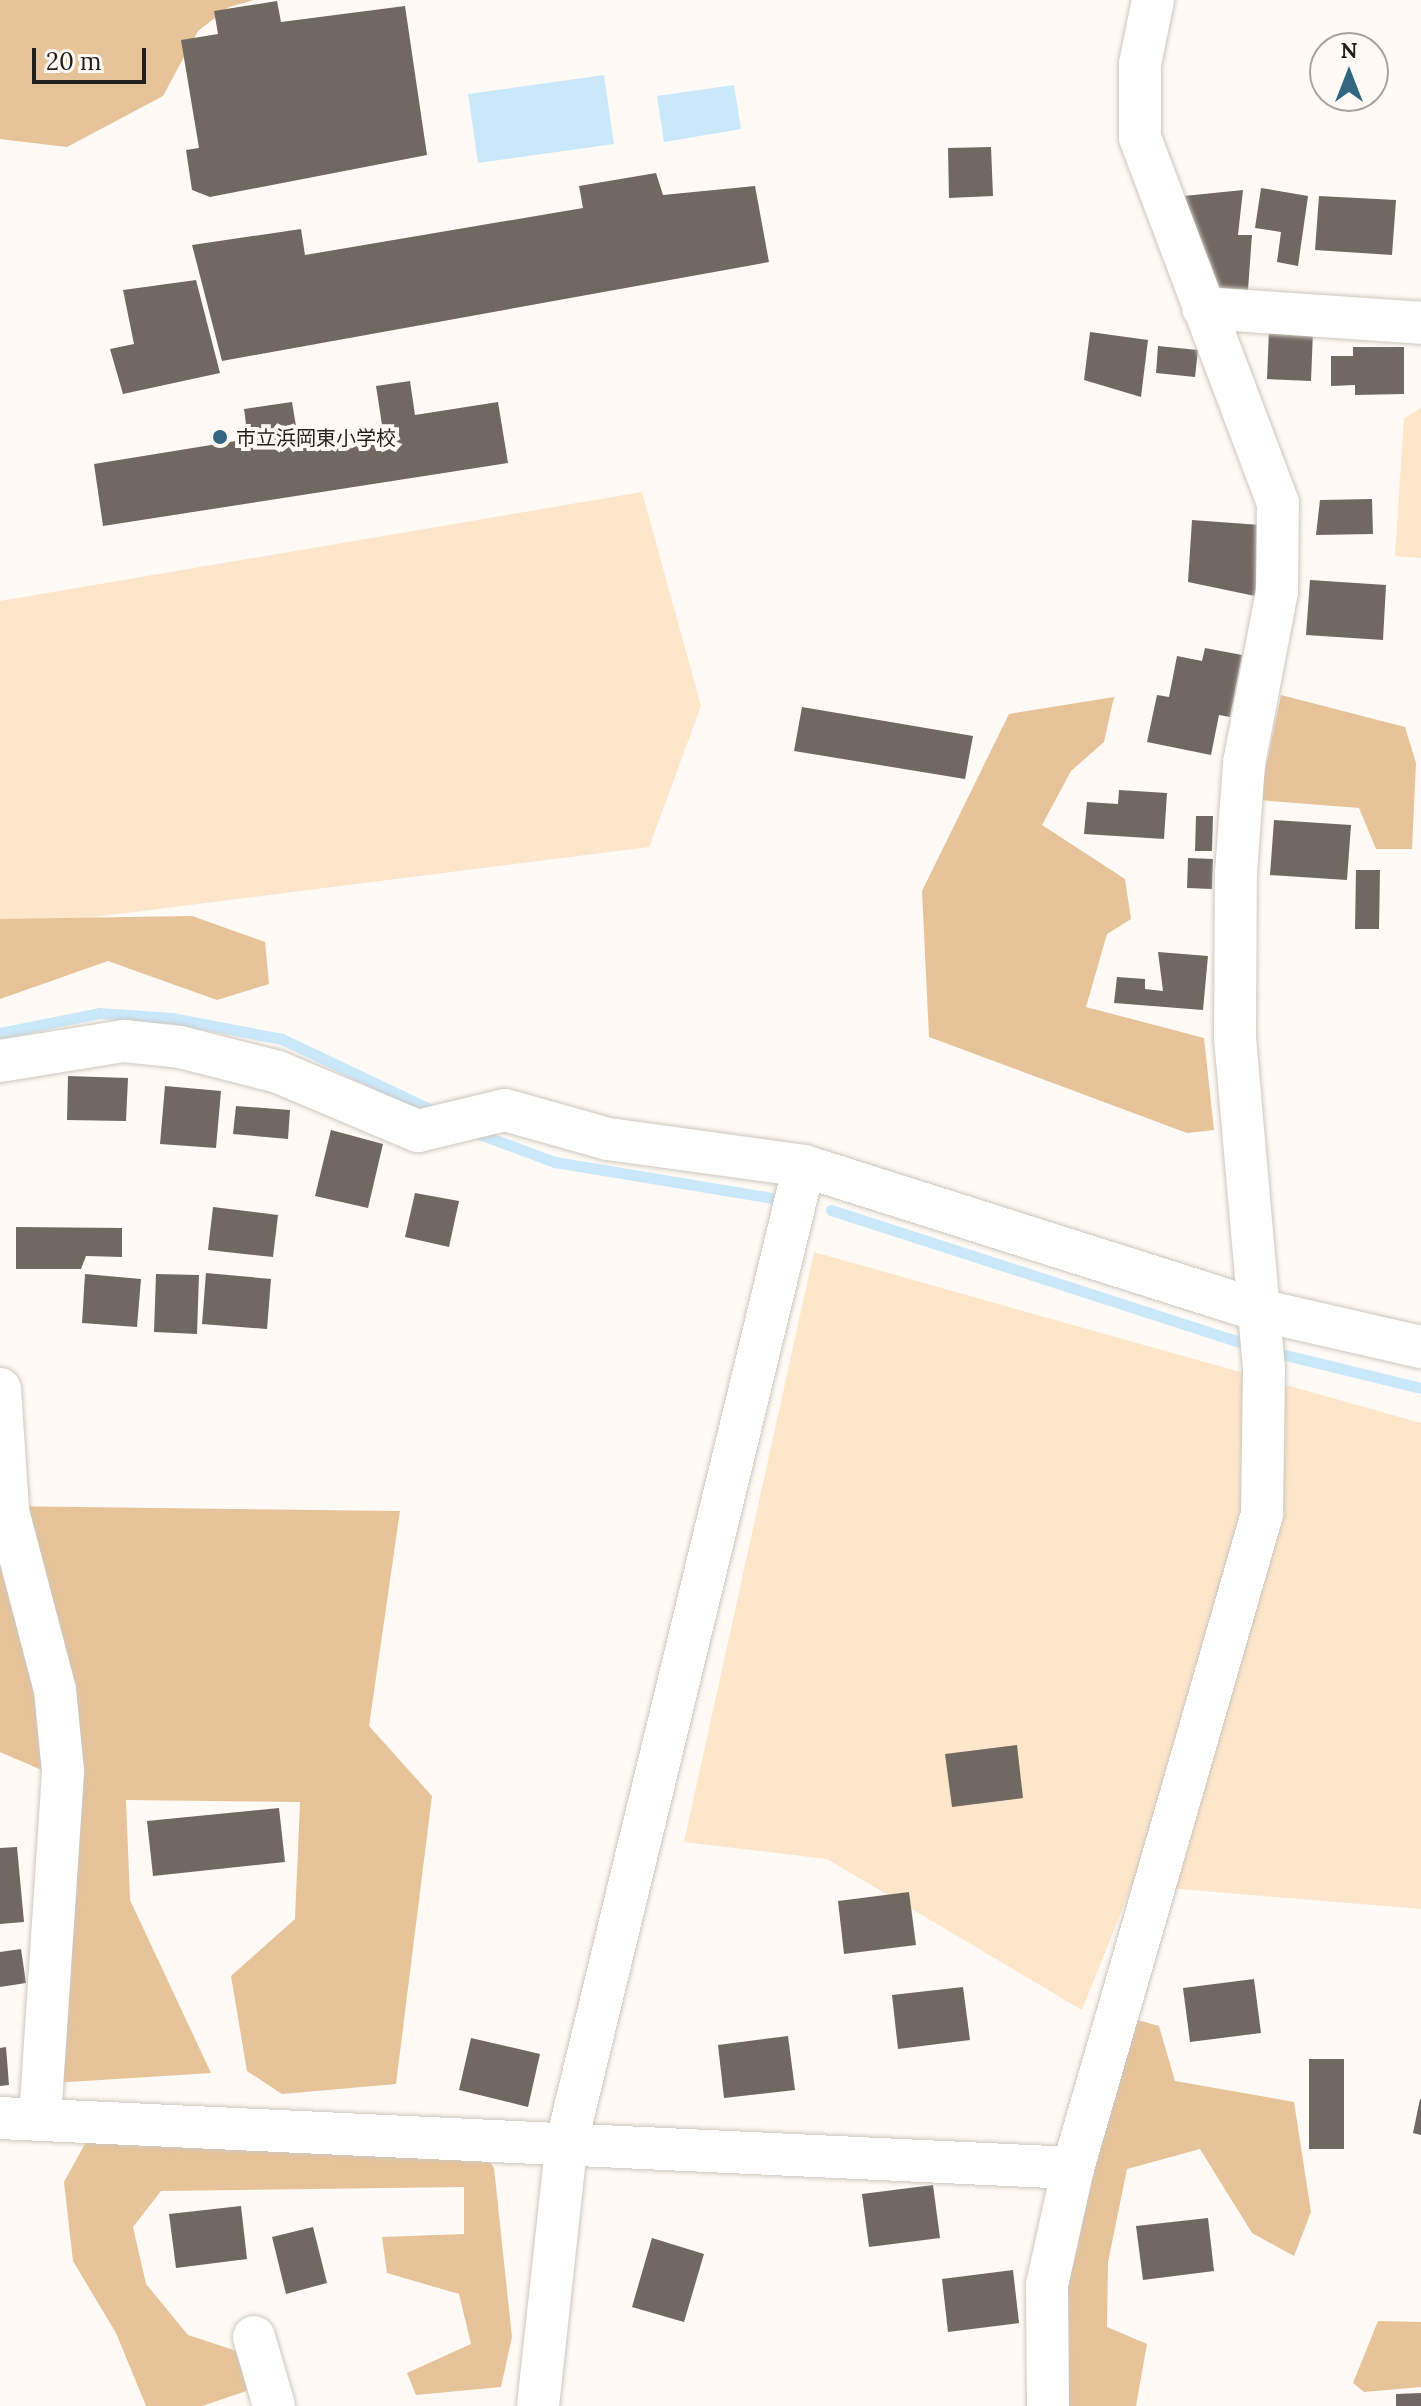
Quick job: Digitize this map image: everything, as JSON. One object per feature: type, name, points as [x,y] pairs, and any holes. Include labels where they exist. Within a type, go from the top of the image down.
[{"type":"street","points":[[1048,2406],[1047,2285],[1073,2168],[1262,1514],[1261,1338],[1237,1065],[1236,873],[1244,763],[1277,592],[1279,516],[1140,138],[1140,64],[1153,0]]},
{"type":"street","points":[[1203,308],[1421,323]]},
{"type":"street","points":[[0,1061],[124,1041],[180,1047],[278,1072],[418,1131],[441,1128],[505,1110],[608,1139],[804,1166],[1261,1338],[1421,1347]]},
{"type":"street","points":[[538,2406],[567,2141],[804,1166]]},
{"type":"street","points":[[0,1389],[8,1511],[55,1690],[63,1772],[20,2118],[567,2141],[1073,2168]]},
{"type":"street","points":[[254,2337],[274,2406]]},
{"type":"shaded area","points":[[0,0],[254,0],[229,7],[198,31],[163,96],[67,147],[0,139]]},
{"type":"shaded area","points":[[1421,408],[1421,558],[1395,556],[1404,418]]},
{"type":"shaded area","points":[[642,492],[701,706],[649,847],[0,929],[0,601]]},
{"type":"shaded area","points":[[1281,695],[1405,727],[1416,763],[1412,849],[1376,849],[1359,808],[1259,800]]},
{"type":"shaded area","points":[[1114,697],[1104,742],[1071,771],[1042,825],[1125,879],[1131,919],[1107,934],[1086,1007],[1204,1038],[1214,1130],[1187,1133],[929,1037],[922,891],[1009,714]]},
{"type":"shaded area","points":[[192,916],[265,942],[269,984],[217,1000],[108,961],[0,999],[0,919]]},
{"type":"shaded area","points":[[814,1252],[1421,1423],[1421,1909],[1132,1885],[1082,2010],[827,1859],[684,1842]]},
{"type":"shaded area","points":[[0,1506],[400,1511],[369,1726],[432,1796],[396,2084],[282,2094],[247,2071],[231,1976],[295,1919],[300,1802],[126,1800],[130,1900],[211,2073],[53,2083],[81,1787],[0,1752]]},
{"type":"shaded area","points":[[1134,2019],[1159,2026],[1175,2081],[1294,2102],[1311,2212],[1294,2256],[1252,2233],[1200,2149],[1127,2169],[1108,2262],[1107,2327],[1147,2344],[1136,2406],[1061,2406],[1062,2292]]},
{"type":"shaded area","points":[[472,2137],[494,2168],[512,2337],[501,2387],[416,2395],[407,2373],[471,2344],[459,2294],[387,2273],[382,2237],[464,2234],[464,2187],[161,2191],[133,2227],[146,2284],[188,2335],[243,2353],[267,2384],[202,2406],[146,2406],[116,2333],[73,2261],[64,2182],[86,2142]]},
{"type":"shaded area","points":[[1378,2321],[1421,2322],[1421,2387],[1364,2392],[1353,2383]]},
{"type":"water","points":[[604,75],[614,144],[478,163],[468,94]]},
{"type":"water","points":[[734,85],[741,129],[664,142],[657,96]]},
{"type":"building","points":[[277,1],[281,22],[405,6],[427,155],[210,197],[192,190],[186,150],[199,148],[181,40],[218,34],[214,11]]},
{"type":"building","points":[[991,147],[993,196],[949,198],[948,148]]},
{"type":"building","points":[[656,173],[663,195],[755,186],[769,262],[222,361],[192,245],[301,229],[305,255],[583,208],[579,186]]},
{"type":"building","points":[[1261,188],[1308,196],[1298,266],[1277,262],[1281,232],[1255,228]]},
{"type":"building","points":[[1243,190],[1238,235],[1252,235],[1248,290],[1217,290],[1184,196]]},
{"type":"building","points":[[1319,196],[1396,200],[1392,255],[1315,250]]},
{"type":"building","points":[[196,280],[220,373],[123,394],[110,349],[134,344],[123,290]]},
{"type":"building","points":[[1269,330],[1313,331],[1311,381],[1267,379]]},
{"type":"building","points":[[1090,332],[1148,340],[1141,397],[1084,380]]},
{"type":"building","points":[[1158,346],[1198,350],[1195,377],[1156,373]]},
{"type":"building","points":[[1353,347],[1404,347],[1404,394],[1355,395],[1355,385],[1331,386],[1331,356],[1353,356]]},
{"type":"building","points":[[410,381],[415,415],[498,402],[508,463],[103,526],[94,464],[248,439],[244,409],[292,402],[298,438],[382,425],[376,386]]},
{"type":"building","points":[[1372,499],[1373,534],[1316,535],[1320,500]]},
{"type":"building","points":[[1192,520],[1260,525],[1255,596],[1188,582]]},
{"type":"building","points":[[1310,580],[1386,585],[1383,640],[1306,635]]},
{"type":"building","points":[[1205,648],[1242,655],[1230,717],[1219,715],[1211,755],[1147,742],[1157,695],[1169,697],[1177,656],[1202,661]]},
{"type":"building","points":[[802,707],[973,736],[965,779],[794,751]]},
{"type":"building","points":[[1119,790],[1167,793],[1164,839],[1084,834],[1087,802],[1118,804]]},
{"type":"building","points":[[1196,816],[1213,816],[1212,851],[1195,851]]},
{"type":"building","points":[[1274,820],[1351,825],[1347,880],[1270,875]]},
{"type":"building","points":[[1188,858],[1213,859],[1212,889],[1187,888]]},
{"type":"building","points":[[1356,870],[1380,870],[1379,929],[1355,929]]},
{"type":"building","points":[[1158,952],[1208,956],[1203,1010],[1114,1003],[1117,977],[1145,979],[1145,989],[1163,991]]},
{"type":"building","points":[[68,1076],[128,1078],[126,1121],[67,1120]]},
{"type":"building","points":[[165,1086],[221,1091],[216,1148],[160,1144]]},
{"type":"building","points":[[236,1106],[290,1110],[288,1139],[233,1134]]},
{"type":"building","points":[[331,1130],[383,1144],[368,1208],[315,1196]]},
{"type":"building","points":[[415,1193],[459,1201],[449,1247],[405,1237]]},
{"type":"building","points":[[213,1207],[278,1215],[273,1257],[208,1250]]},
{"type":"building","points":[[16,1227],[122,1228],[122,1257],[86,1256],[81,1269],[16,1269]]},
{"type":"building","points":[[206,1273],[271,1279],[267,1329],[202,1324]]},
{"type":"building","points":[[85,1274],[141,1279],[137,1327],[82,1323]]},
{"type":"building","points":[[156,1274],[199,1275],[197,1334],[154,1332]]},
{"type":"building","points":[[1017,1745],[1023,1798],[952,1807],[945,1754]]},
{"type":"building","points":[[279,1808],[285,1862],[153,1876],[147,1821]]},
{"type":"building","points":[[17,1847],[24,1922],[0,1924],[0,1848]]},
{"type":"building","points":[[909,1892],[916,1945],[844,1954],[838,1901]]},
{"type":"building","points":[[21,1949],[26,1983],[0,1987],[0,1952]]},
{"type":"building","points":[[1254,1979],[1261,2033],[1190,2042],[1183,1988]]},
{"type":"building","points":[[963,1987],[970,2040],[898,2049],[892,1995]]},
{"type":"building","points":[[788,2036],[795,2090],[724,2098],[718,2045]]},
{"type":"building","points":[[471,2038],[540,2054],[528,2107],[459,2090]]},
{"type":"building","points":[[6,2047],[9,2085],[0,2086],[0,2048]]},
{"type":"building","points":[[1309,2059],[1344,2059],[1344,2149],[1309,2149]]},
{"type":"building","points":[[1421,2100],[1421,2135],[1413,2133]]},
{"type":"building","points":[[933,2185],[940,2238],[869,2247],[862,2194]]},
{"type":"building","points":[[241,2206],[247,2259],[176,2268],[169,2214]]},
{"type":"building","points":[[1208,2218],[1214,2271],[1143,2280],[1136,2226]]},
{"type":"building","points":[[313,2227],[327,2283],[286,2294],[272,2237]]},
{"type":"building","points":[[652,2238],[704,2254],[684,2322],[632,2307]]},
{"type":"building","points":[[1013,2270],[1019,2323],[948,2332],[942,2279]]},
{"type":"building","points":[[1421,2393],[1421,2406],[1396,2406],[1396,2394]]},
{"type":"waterway","points":[[0,1033],[99,1013],[172,1018],[282,1039],[438,1113]]},
{"type":"waterway","points":[[471,1131],[555,1162],[773,1198]]},
{"type":"waterway","points":[[831,1210],[1253,1346]]},
{"type":"waterway","points":[[1269,1351],[1421,1388]]},
{"type":"place","name":"市立浜岡東小学校","points":[[220,437]]}]
